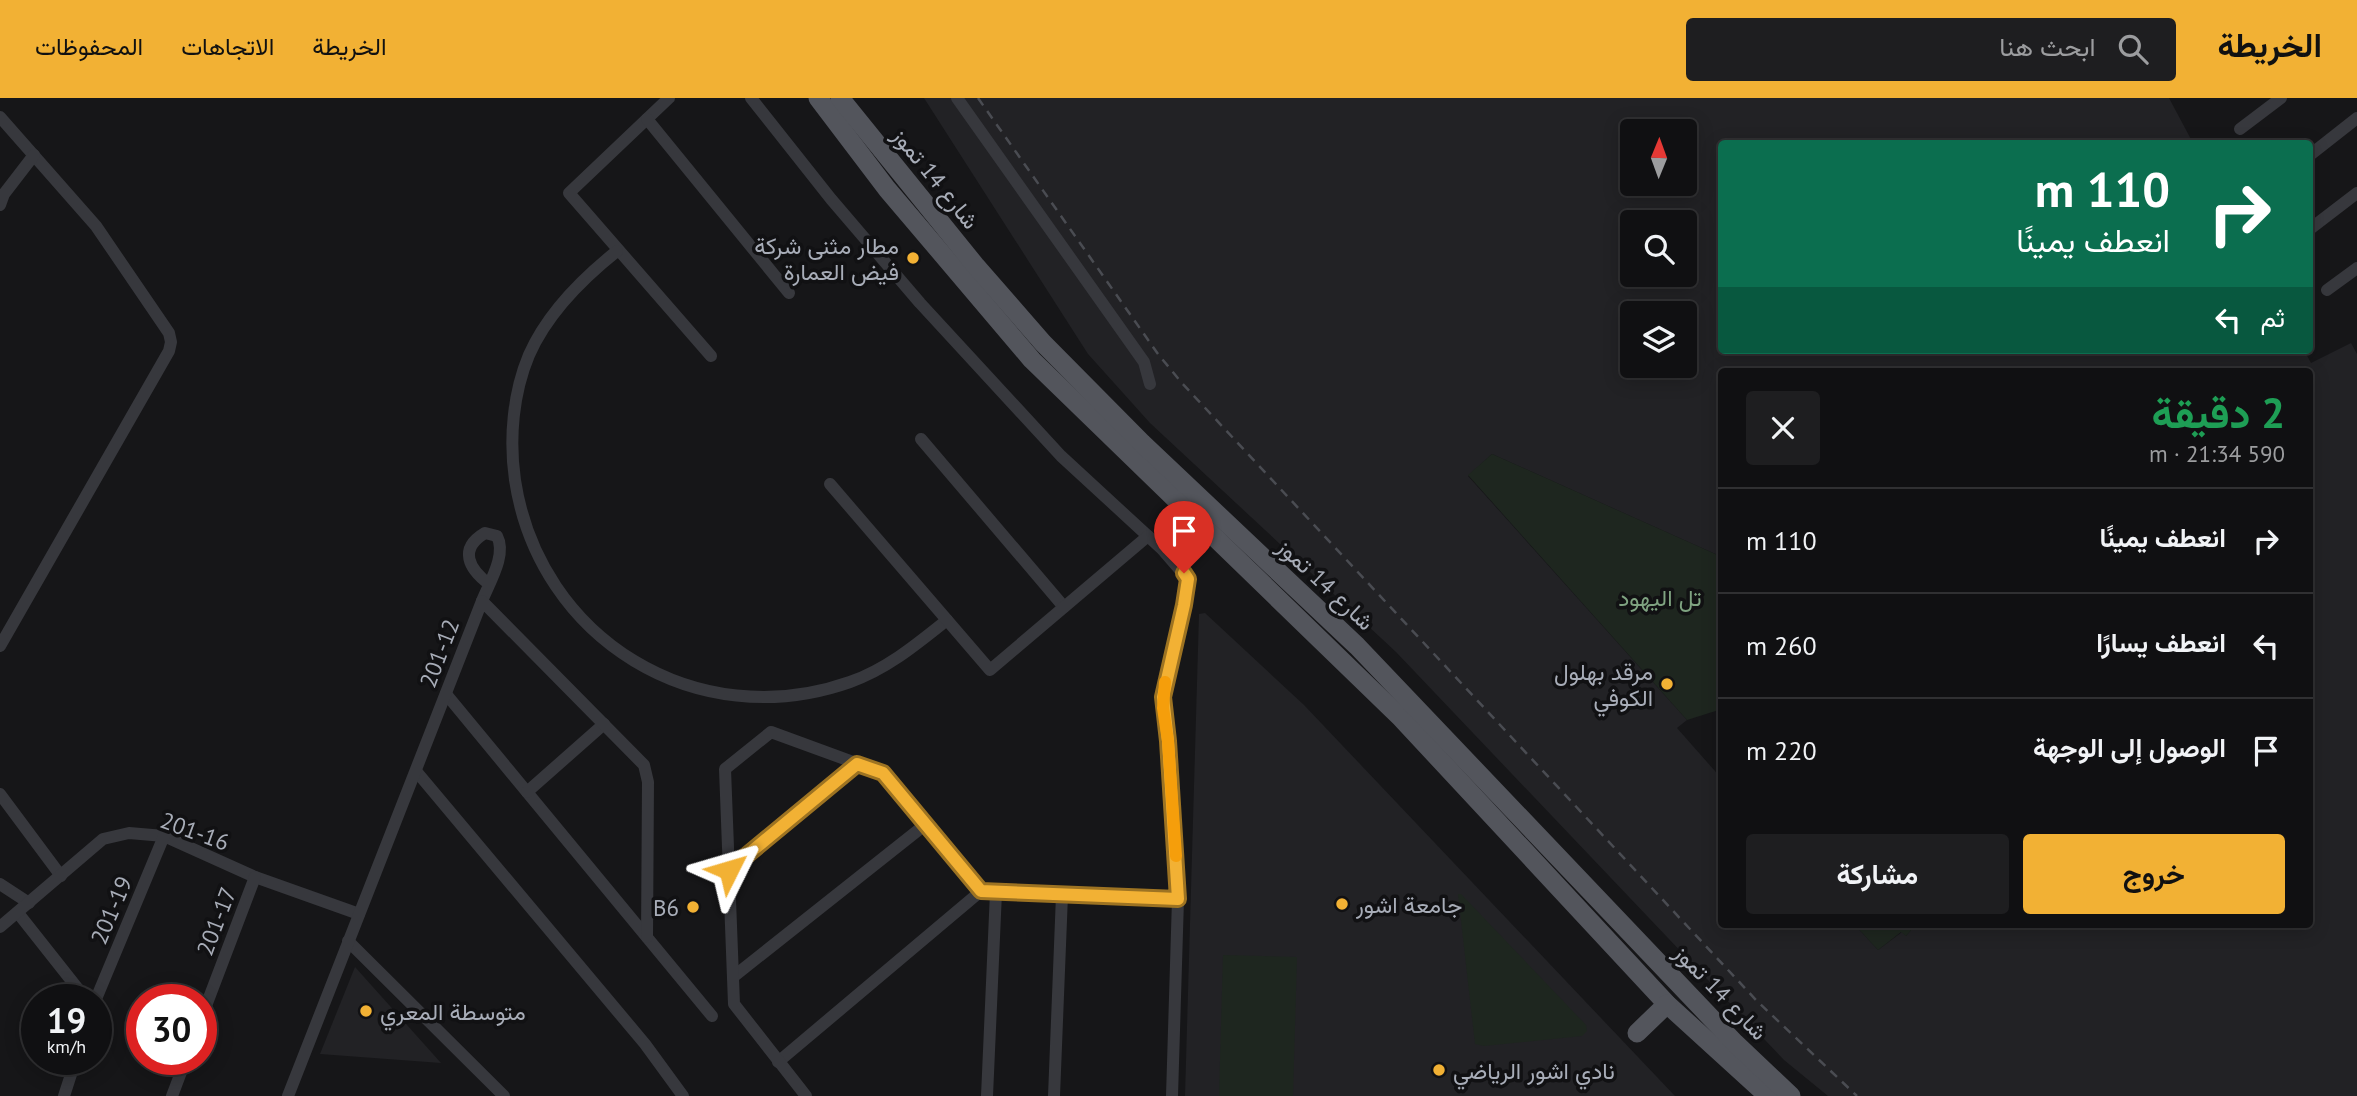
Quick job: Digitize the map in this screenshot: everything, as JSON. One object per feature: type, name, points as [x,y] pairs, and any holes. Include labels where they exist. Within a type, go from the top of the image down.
[{"type":"main road","name":"شارع 14 تموز","points":[[818,98],[880,180],[999,323],[1041,369],[1401,718],[1667,1004],[1768,1096]]},
{"type":"main road","name":"شارع 14 تموز","points":[[840,98],[967,256],[1043,343],[1148,449],[1357,646],[1735,1044],[1791,1096]]},
{"type":"main road","points":[[1637,1033],[1667,1004]]},
{"type":"street","points":[[669,98],[569,194],[711,356]]},
{"type":"street","points":[[751,98],[831,199],[920,303],[1061,456],[1174,560],[1188,579],[1180,629],[1165,682],[1163,708],[1168,741],[1178,899],[1172,1096]]},
{"type":"street","points":[[957,98],[1144,362],[1150,384]]},
{"type":"street","points":[[2240,129],[2281,98]]},
{"type":"street","points":[[0,117],[96,226],[169,332],[171,342],[169,351],[0,646]]},
{"type":"street","points":[[2313,153],[2357,118]]},
{"type":"street","points":[[647,119],[789,293]]},
{"type":"street","points":[[0,205],[4,194],[34,155]]},
{"type":"street","points":[[2313,227],[2357,193]]},
{"type":"street","points":[[617,251],[589,273],[551,320],[529,355],[515,405],[512,457],[520,509],[538,558],[566,603],[603,640],[646,669],[695,688],[747,697],[800,695],[850,682],[898,659],[947,620]]},
{"type":"street","points":[[2327,290],[2357,268]]},
{"type":"street","points":[[921,439],[1064,607]]},
{"type":"street","points":[[830,484],[990,670],[1148,536]]},
{"type":"street","points":[[1174,560],[1190,515]]},
{"type":"street","points":[[481,601],[489,584]]},
{"type":"street","name":"201-12","points":[[288,1096],[481,601],[639,760],[647,773],[647,937]]},
{"type":"street","points":[[446,694],[712,1016]]},
{"type":"street","points":[[527,792],[604,724]]},
{"type":"street","points":[[806,1096],[734,1004],[725,769],[771,732],[883,773],[981,891]]},
{"type":"street","points":[[729,870],[857,764]]},
{"type":"street","points":[[416,771],[645,1044],[682,1096]]},
{"type":"street","points":[[0,794],[61,876]]},
{"type":"street","points":[[733,978],[926,824]]},
{"type":"street","name":"201-16","points":[[0,927],[103,839],[129,833],[164,836],[255,877],[359,914]]},
{"type":"street","name":"201-19","points":[[102,984],[164,836]]},
{"type":"street","name":"201-17","points":[[214,984],[255,877]]},
{"type":"street","points":[[0,884],[29,902]]},
{"type":"street","points":[[778,1062],[981,891],[1178,899]]},
{"type":"street","points":[[987,1096],[996,892]]},
{"type":"street","points":[[1054,1096],[1062,895]]},
{"type":"street","points":[[18,913],[74,984]]},
{"type":"street","points":[[348,942],[504,1096]]},
{"type":"street","points":[[64,1096],[71,1075]]},
{"type":"street","points":[[172,1096],[180,1075]]},
{"type":"shaded area","points":[[924,98],[2169,98],[2191,140],[1718,140],[1718,354],[2306,354],[2311,363],[2351,343],[2357,354],[2357,1096],[1828,1096],[1784,1060],[1396,652],[1150,423],[1088,354]]},
{"type":"shaded area","name":"جامعة اشور","points":[[1205,613],[1304,705],[1675,1096],[1185,1096],[1199,614]]},
{"type":"shaded area","name":"متوسطة المعري","points":[[355,967],[441,1063],[320,1054]]},
{"type":"green space","name":"تل اليهود","points":[[1492,454],[1718,555],[1718,710],[1687,720],[1468,475]]},
{"type":"green space","points":[[1458,894],[1461,894],[1586,1025],[1587,1031],[1582,1036],[1484,1046],[1475,1044]]},
{"type":"green space","points":[[1858,928],[1913,928],[1906,936],[1901,932],[1878,950]]},
{"type":"green space","points":[[1223,955],[1297,957],[1293,1096],[1219,1096]]},
{"type":"railway","points":[[978,98],[1158,354],[1181,382],[1756,1000],[1857,1096]]},
{"type":"slow traffic","points":[[1165,682],[1163,708],[1167,729],[1176,856]]},
{"type":"place","name":"مطار مثنى شركة فيض العمارة","points":[[913,258]]},
{"type":"place","name":"مرقد بهلول الكوفي","points":[[1667,684]]},
{"type":"place","name":"جامعة اشور","points":[[1342,904]]},
{"type":"place","name":"B6","points":[[693,907]]},
{"type":"place","name":"متوسطة المعري","points":[[366,1011]]},
{"type":"place","name":"نادي اشور الرياضي","points":[[1439,1070]]},
{"type":"route","points":[[729,870],[857,764],[883,773],[981,891],[1178,899],[1163,697],[1180,629],[1188,579],[1184,573]]}]
